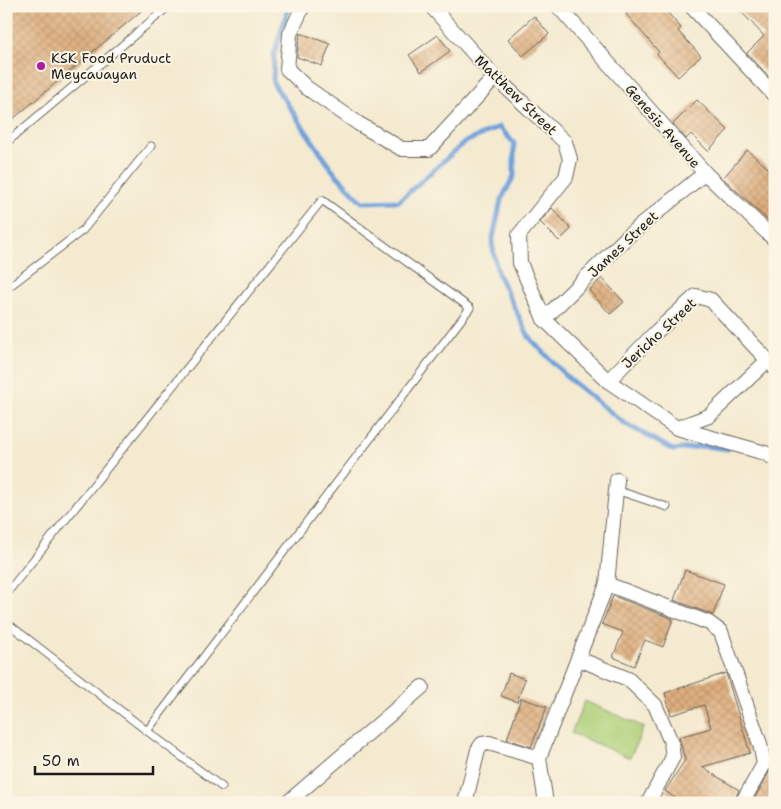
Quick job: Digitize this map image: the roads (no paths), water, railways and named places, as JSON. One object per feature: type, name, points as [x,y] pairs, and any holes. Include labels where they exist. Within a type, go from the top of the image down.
[{"type":"street","points":[[303,6],[290,34],[287,68],[315,94],[359,124],[402,149],[430,149],[495,77]]},
{"type":"street","name":"Matthew Street","points":[[431,6],[495,77],[564,142],[570,159],[566,176],[519,235],[520,263],[544,319],[608,381],[678,428],[765,453],[775,459]]},
{"type":"street","name":"Genesis Avenue","points":[[558,6],[705,173],[775,240]]},
{"type":"street","points":[[691,6],[775,96]]},
{"type":"street","name":"James Street","points":[[544,319],[629,235],[705,173]]},
{"type":"street","name":"Jericho Street","points":[[608,381],[657,331],[696,296],[711,300],[771,365]]},
{"type":"street","points":[[678,428],[709,416],[771,365]]},
{"type":"street","points":[[546,803],[539,758],[579,659],[606,584],[617,485]]},
{"type":"street","points":[[606,584],[709,623],[721,632],[760,744],[764,764],[742,803]]},
{"type":"street","points":[[579,659],[628,680],[655,704],[671,742],[673,757],[648,803]]},
{"type":"street","points":[[287,803],[422,687]]},
{"type":"street","points":[[464,803],[478,750],[482,744],[489,743],[539,758]]},
{"type":"lane","points":[[6,143],[169,6]]},
{"type":"lane","points":[[6,289],[83,230],[152,146]]},
{"type":"lane","points":[[6,594],[322,200],[470,308],[147,731]]},
{"type":"lane","points":[[617,485],[667,507]]},
{"type":"lane","points":[[6,622],[222,787]]},
{"type":"waterway","points":[[289,6],[274,54],[273,83],[333,171],[362,202],[399,201],[465,142],[499,127],[514,143],[514,176],[501,200],[492,243],[498,274],[529,337],[568,378],[624,423],[673,450],[704,446],[728,449]]},
{"type":"place","name":"KSK Food Pruduct Meycauayan","points":[[41,66]]}]
